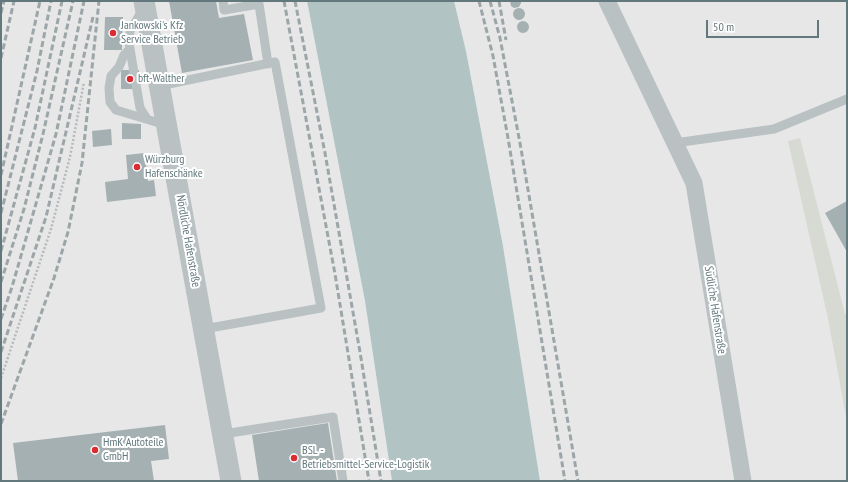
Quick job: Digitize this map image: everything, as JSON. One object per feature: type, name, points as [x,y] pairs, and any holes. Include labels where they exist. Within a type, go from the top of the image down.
[{"type":"street","name":"Südliche Hafenstraße","points":[[607,1],[694,183],[742,481]]},
{"type":"street","name":"Nördliche Hafenstraße","points":[[144,4],[159,86],[157,122],[204,329],[231,481]]},
{"type":"lane","points":[[223,1],[224,10],[259,4],[268,64]]},
{"type":"lane","points":[[144,4],[130,31],[130,49],[140,108],[157,122]]},
{"type":"lane","points":[[130,49],[124,55],[119,68],[111,76],[108,88],[110,102],[116,110],[157,122]]},
{"type":"lane","points":[[159,86],[275,62],[321,308],[204,329]]},
{"type":"lane","points":[[675,143],[774,129],[847,99]]},
{"type":"lane","points":[[223,434],[333,417],[343,481]]},
{"type":"path","points":[[1,378],[51,229],[70,157],[84,82]]},
{"type":"shaded area","points":[[1,1],[307,1],[365,301],[392,481],[1,481]]},
{"type":"shaded area","points":[[307,1],[454,1],[466,51],[503,246],[540,481],[392,481],[365,301]]},
{"type":"shaded area","points":[[454,1],[847,1],[847,314],[827,314],[847,423],[847,481],[540,481],[503,246],[466,51]]},
{"type":"shaded area","points":[[800,138],[845,314],[847,314],[847,423],[827,314],[788,141]]},
{"type":"building","points":[[169,1],[216,1],[219,18],[244,14],[253,60],[182,73]]},
{"type":"building","points":[[510,1],[521,1],[521,3],[519,7],[514,8],[511,6]]},
{"type":"building","points":[[517,8],[521,8],[525,14],[521,20],[517,20],[513,16],[513,12]]},
{"type":"building","name":"Jankowski's Kfz Service Betrieb","points":[[105,17],[123,17],[122,50],[104,50]]},
{"type":"building","points":[[521,21],[525,21],[529,27],[525,33],[521,33],[517,29],[517,25]]},
{"type":"building","name":"bft-Walther","points":[[121,70],[139,70],[139,89],[121,89]]},
{"type":"building","points":[[122,123],[141,124],[141,139],[122,139]]},
{"type":"building","points":[[111,129],[112,145],[93,147],[92,131]]},
{"type":"building","name":"Würzburg Hafenschänke","points":[[145,153],[148,181],[154,180],[156,196],[107,202],[105,182],[128,179],[126,155]]},
{"type":"building","points":[[847,201],[847,252],[825,213]]},
{"type":"building","name":"BSL - Betriebsmittel-Service-Logistik","points":[[328,423],[337,481],[259,481],[252,435]]},
{"type":"building","name":"HmK Autoteile GmbH","points":[[165,425],[169,459],[151,461],[154,481],[18,481],[13,443]]},
{"type":"railway","points":[[1,13],[4,1]]},
{"type":"railway","points":[[1,58],[14,1]]},
{"type":"railway","points":[[1,175],[40,1]]},
{"type":"railway","points":[[1,213],[37,71],[51,1]]},
{"type":"railway","points":[[1,251],[35,128],[62,1]]},
{"type":"railway","points":[[1,282],[24,209],[43,134],[73,1]]},
{"type":"railway","points":[[1,319],[12,287],[56,134],[84,1]]},
{"type":"railway","points":[[1,424],[54,278],[68,232],[82,163],[99,1]]},
{"type":"railway","points":[[284,1],[335,274],[369,481]]},
{"type":"railway","points":[[295,1],[325,153],[381,481]]},
{"type":"railway","points":[[479,1],[493,56],[508,138],[565,481]]},
{"type":"railway","points":[[490,1],[500,38],[520,143],[578,481]]},
{"type":"railway","points":[[499,1],[506,40]]},
{"type":"railway","points":[[1,352],[46,217],[93,17]]},
{"type":"place","name":"Jankowski's Kfz Service Betrieb","points":[[113,33]]},
{"type":"place","name":"bft-Walther","points":[[130,79]]},
{"type":"place","name":"Würzburg Hafenschänke","points":[[137,167]]},
{"type":"place","name":"HmK Autoteile GmbH","points":[[95,450]]},
{"type":"place","name":"BSL - Betriebsmittel-Service-Logistik","points":[[294,458]]}]
